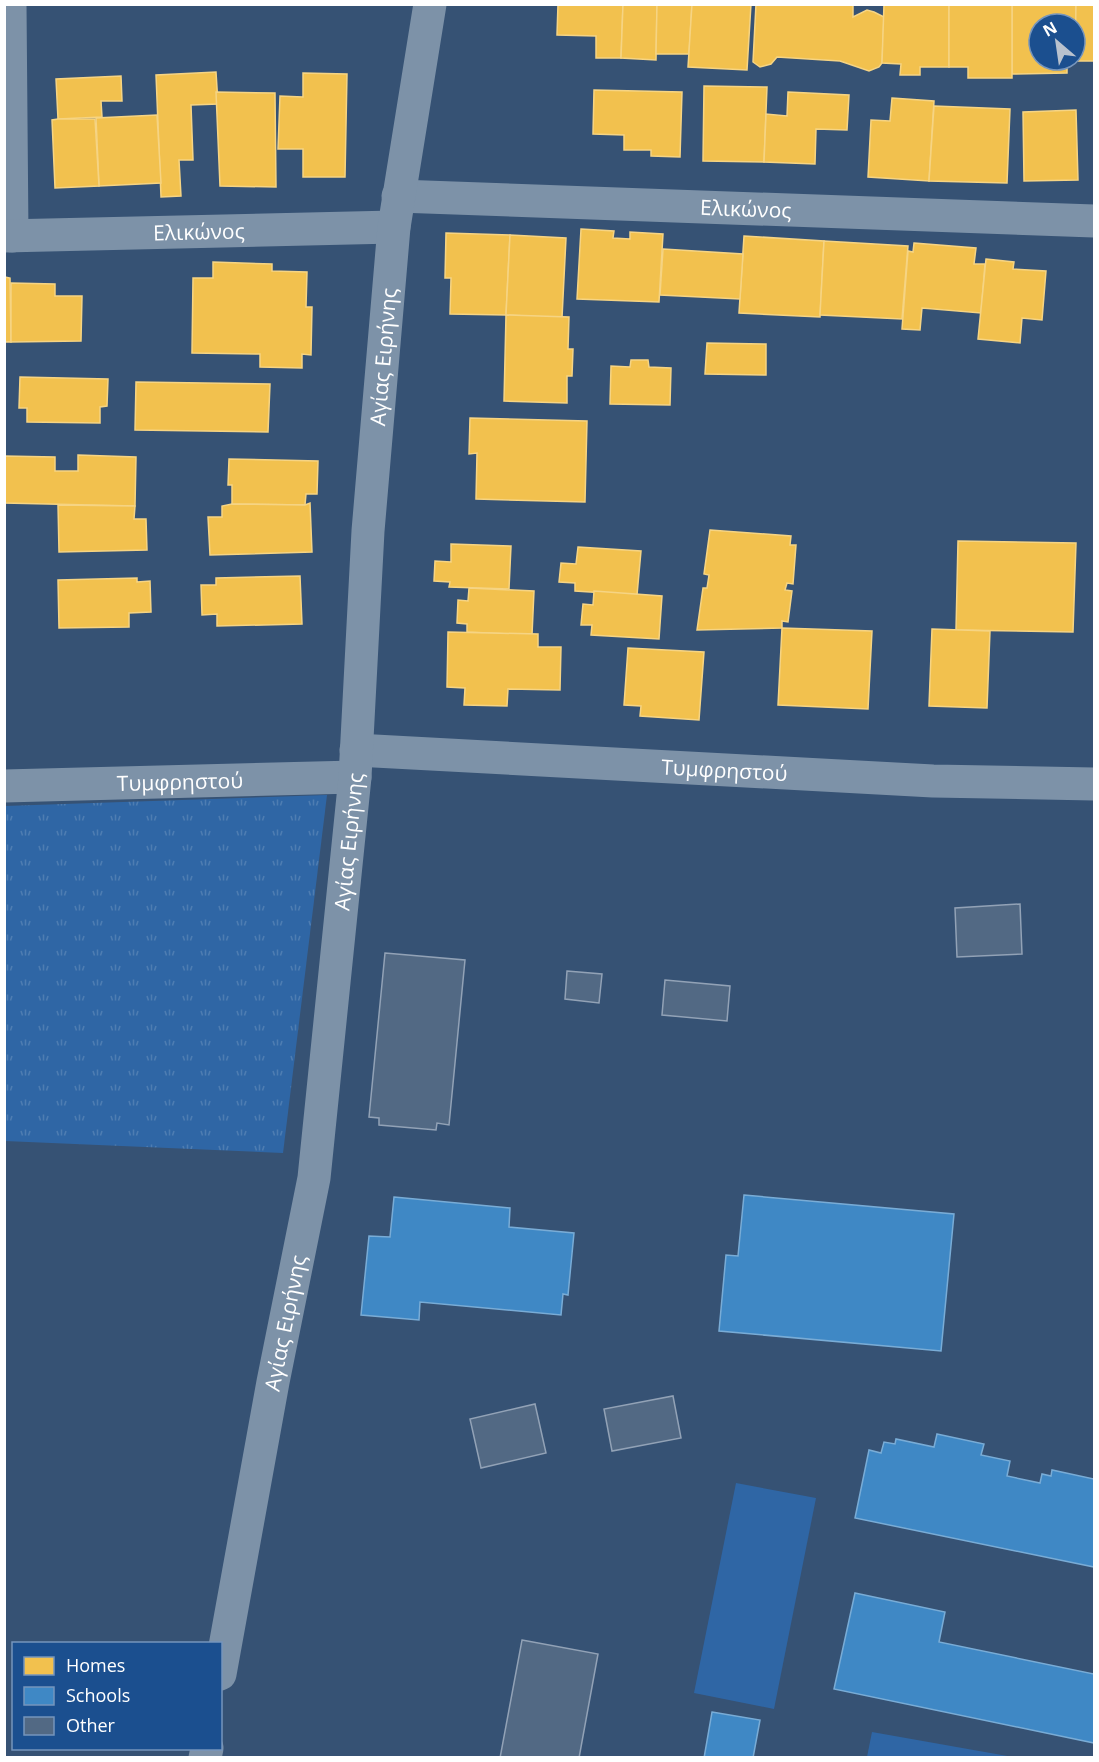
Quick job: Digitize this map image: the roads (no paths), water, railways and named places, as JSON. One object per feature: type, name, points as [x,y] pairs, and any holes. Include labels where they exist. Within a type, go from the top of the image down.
[{"type":"street","points":[[8,236],[10,4]]},
{"type":"street","name":"Αγίας Ειρήνης","points":[[222,1663],[273,1382],[314,1178],[356,763],[368,531],[396,212],[430,4]]},
{"type":"street","name":"Ελικώνος","points":[[8,236],[396,212],[1095,221]]},
{"type":"street","name":"Τυμφρηστού","points":[[4,786],[356,763],[933,781],[1095,783]]}]
